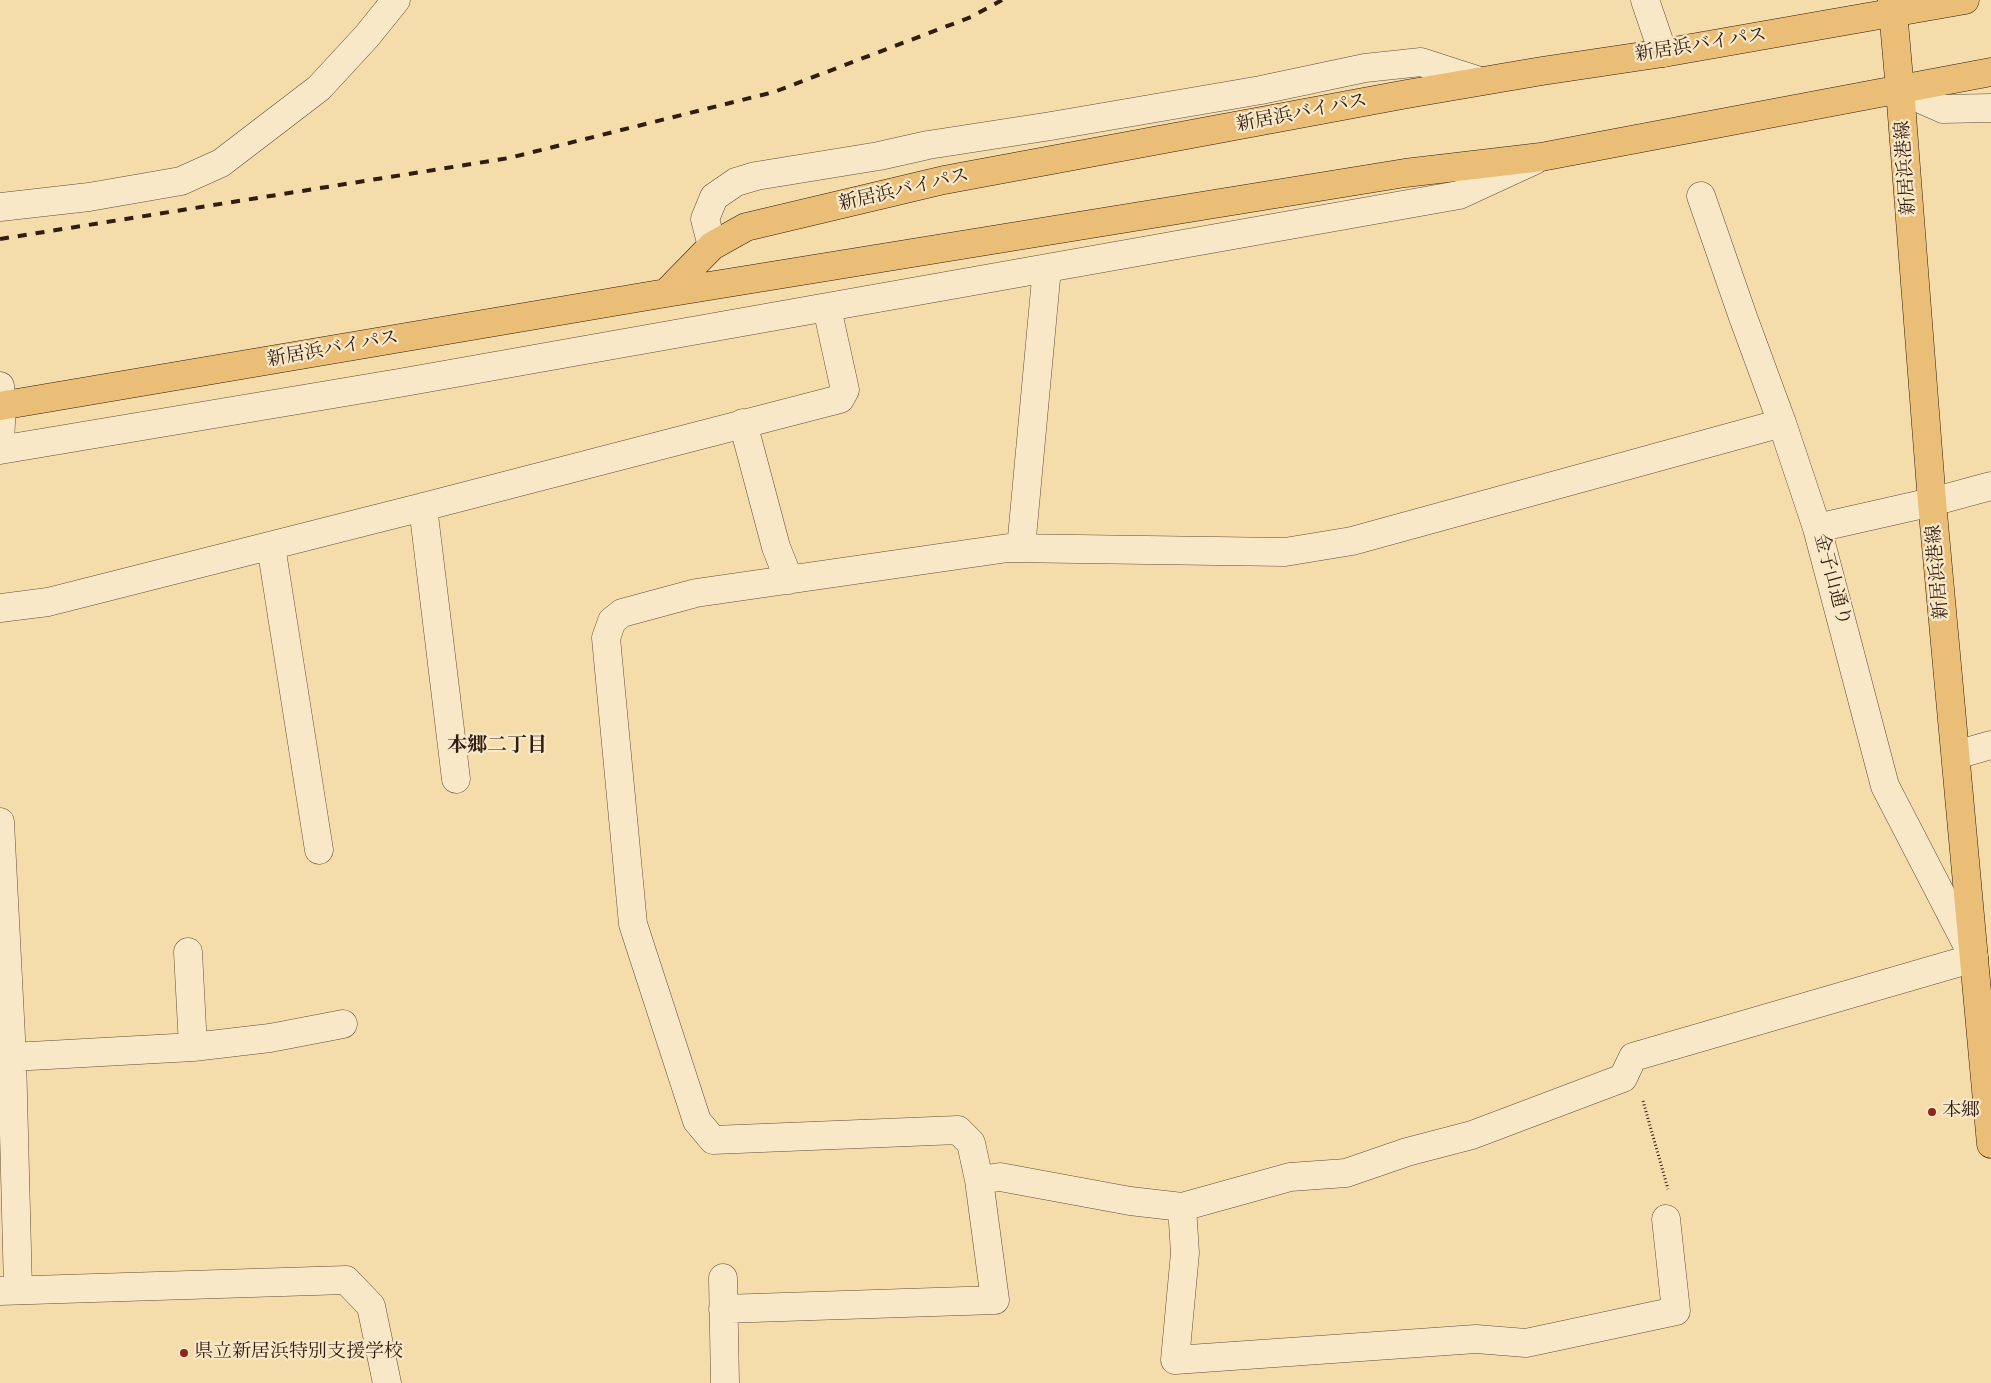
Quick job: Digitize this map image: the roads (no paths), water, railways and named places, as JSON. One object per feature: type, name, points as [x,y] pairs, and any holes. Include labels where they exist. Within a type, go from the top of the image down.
[{"type":"main road","name":"新居浜バイパス","points":[[666,293],[712,246],[746,227],[944,180],[1480,81],[1663,53],[1900,4],[1965,0]]},
{"type":"main road","name":"新居浜港線","points":[[1900,4],[1900,90],[1932,502],[1991,1144]]},
{"type":"main road","name":"新居浜バイパス","points":[[1,399],[1405,173],[1541,157],[1991,72]]},
{"type":"street","points":[[0,207],[89,197],[181,181],[221,163],[319,88],[367,36],[396,0]]},
{"type":"street","points":[[1645,0],[1663,53]]},
{"type":"street","points":[[712,246],[705,219],[714,197],[736,182],[756,176],[879,156],[928,145],[1262,90],[1365,68],[1421,62],[1480,81]]},
{"type":"street","points":[[1900,90],[1943,109],[1991,108]]},
{"type":"street","points":[[0,450],[827,308],[1459,194],[1541,157]]},
{"type":"street","name":"金子山通り","points":[[1702,196],[1817,528],[1885,786],[1974,958]]},
{"type":"street","points":[[1021,548],[1047,268]]},
{"type":"street","points":[[0,608],[48,602],[840,399],[845,390],[827,308]]},
{"type":"street","points":[[0,440],[1,399]]},
{"type":"street","points":[[743,423],[776,547],[789,580]]},
{"type":"street","points":[[723,1308],[995,1300],[979,1180],[970,1143],[958,1130],[713,1140],[696,1121],[633,924],[606,638],[612,622],[622,613],[696,593],[1008,548],[1285,552],[1324,546],[1352,541],[1782,423]]},
{"type":"street","points":[[1817,528],[1932,502],[1991,486]]},
{"type":"street","points":[[423,507],[456,779]]},
{"type":"street","points":[[271,546],[319,850]]},
{"type":"street","points":[[1956,755],[1991,745]]},
{"type":"street","points":[[1,836],[12,1057],[9,1290],[346,1280],[371,1306],[387,1383]]},
{"type":"street","points":[[188,952],[193,1047]]},
{"type":"street","points":[[979,1180],[1000,1177],[1130,1201],[1182,1207],[1290,1177],[1346,1173],[1407,1152],[1472,1135],[1623,1078],[1633,1057],[1974,958]]},
{"type":"street","points":[[12,1057],[193,1047],[270,1038],[343,1024]]},
{"type":"street","points":[[1182,1207],[1185,1253],[1173,1372],[1476,1339],[1526,1343],[1676,1311],[1666,1219]]},
{"type":"street","points":[[723,1278],[725,1383]]},
{"type":"railway","points":[[0,239],[509,158],[774,92],[971,17],[1002,0]]},
{"type":"place","name":"本郷","points":[[1932,1112]]},
{"type":"place","name":"県立新居浜特別支援学校","points":[[184,1353]]},
{"type":"district","name":"本郷二丁目","points":[[497,747]]}]
